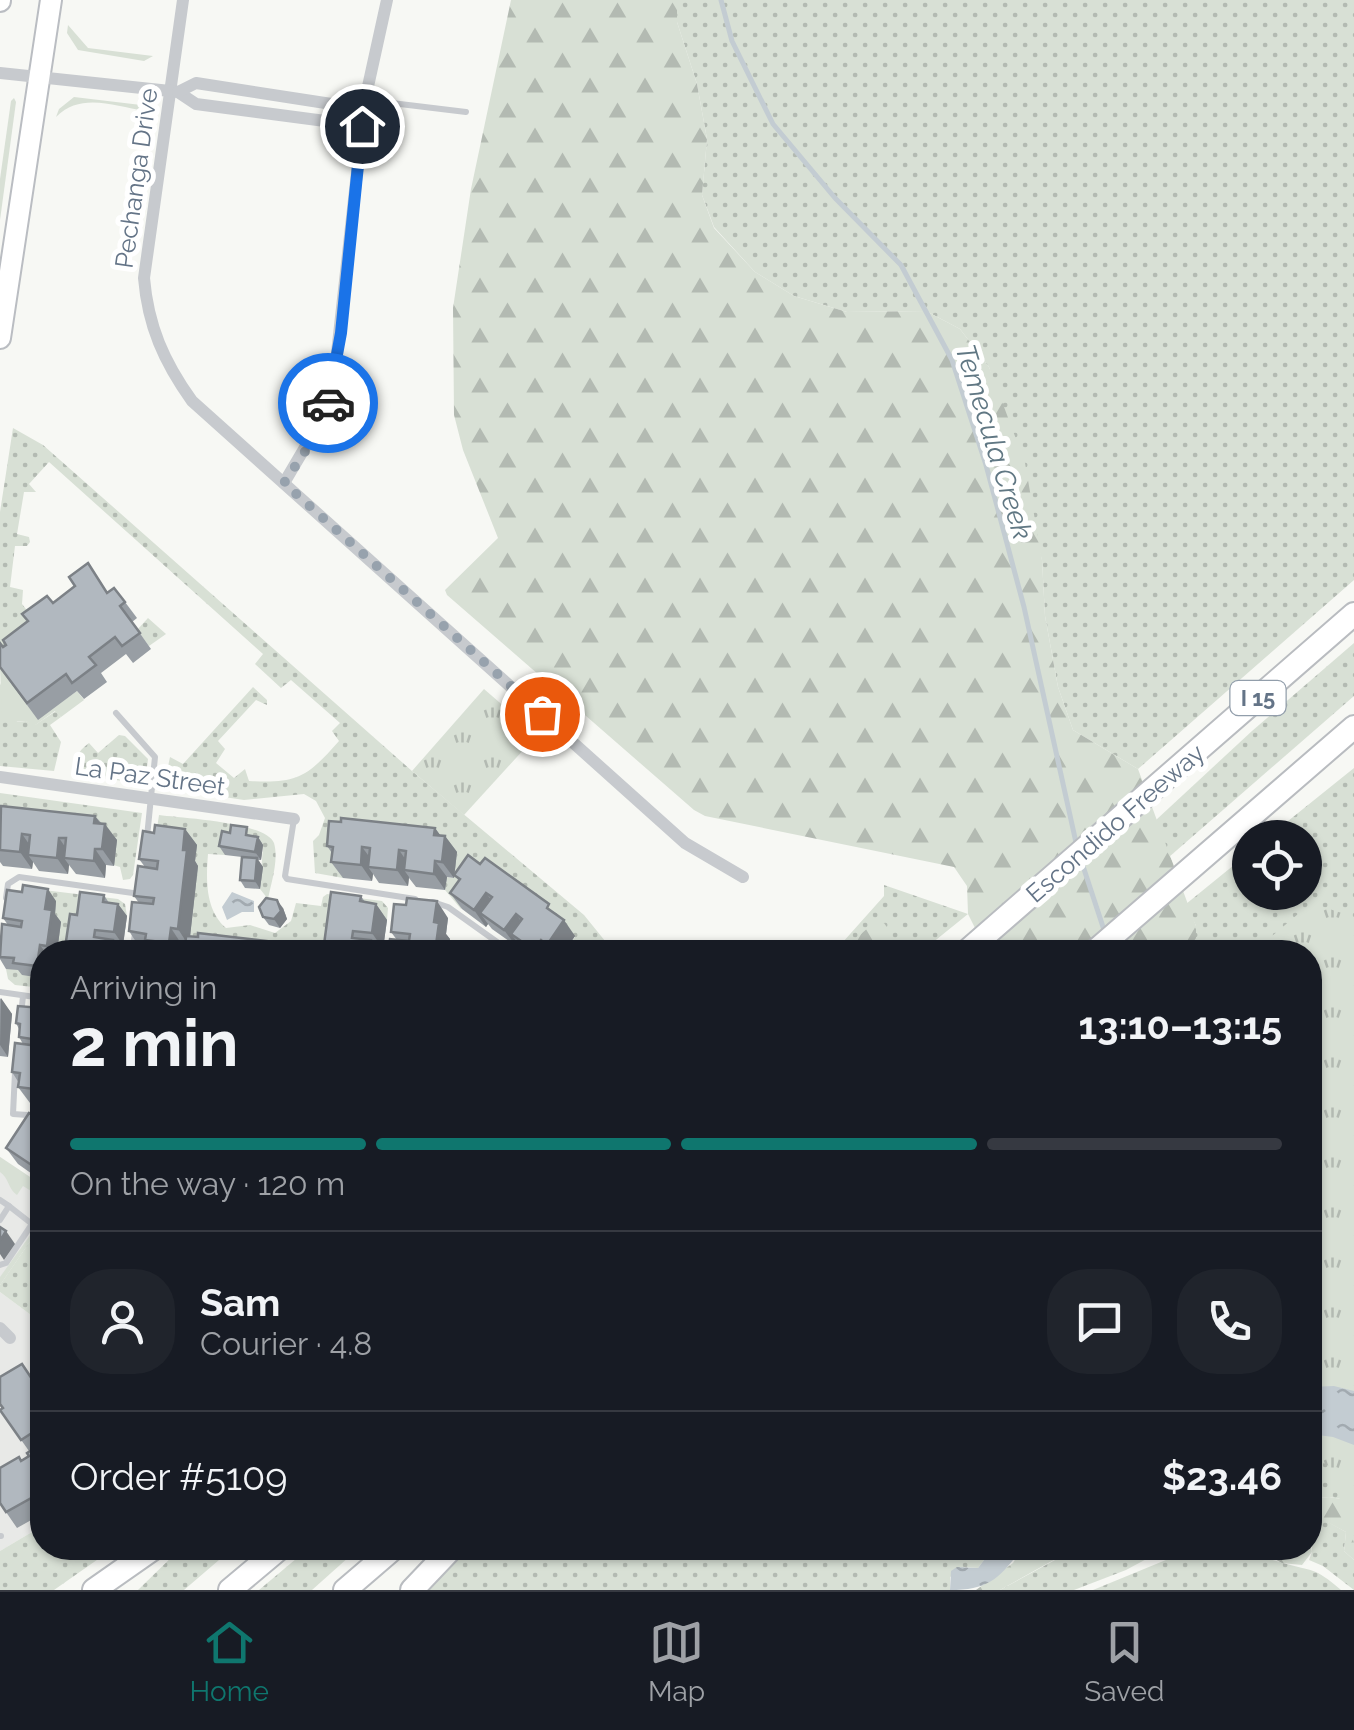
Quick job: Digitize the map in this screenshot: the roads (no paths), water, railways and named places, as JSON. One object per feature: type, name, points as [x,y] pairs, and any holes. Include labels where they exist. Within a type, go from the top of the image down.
[{"type":"highway","name":"Escondido Freeway","points":[[981,940],[1354,614]]},
{"type":"highway","points":[[1108,940],[1354,727]]},
{"type":"highway","points":[[94,1590],[137,1560]]},
{"type":"highway","points":[[230,1590],[266,1560]]},
{"type":"highway","points":[[345,1590],[380,1560]]},
{"type":"highway","points":[[412,1590],[441,1560]]},
{"type":"main road","points":[[0,338],[51,0]]},
{"type":"street","name":"Pechanga Drive","points":[[183,0],[174,92],[144,278],[151,325],[172,372],[192,402],[685,843],[743,876]]},
{"type":"street","points":[[284,483],[320,422],[334,380],[362,126],[387,0]]},
{"type":"street","points":[[0,73],[174,92],[196,104],[362,126]]},
{"type":"street","points":[[174,92],[196,84],[365,105]]},
{"type":"street","name":"La Paz Street","points":[[0,778],[294,819]]},
{"type":"lane","points":[[365,105],[466,112]]},
{"type":"lane","points":[[116,713],[155,757],[144,855]]},
{"type":"lane","points":[[294,819],[287,880],[439,902],[494,940]]},
{"type":"lane","points":[[6,902],[8,884],[18,877],[140,894],[137,913]]},
{"type":"lane","points":[[134,940],[135,933]]},
{"type":"lane","points":[[0,992],[30,997]]},
{"type":"lane","points":[[19,1034],[24,996]]},
{"type":"lane","points":[[17,1053],[10,1110],[12,1114],[30,1115]]},
{"type":"lane","points":[[0,1200],[30,1222]]},
{"type":"lane","points":[[0,1220],[9,1206]]},
{"type":"lane","points":[[0,1265],[6,1263],[30,1227]]},
{"type":"water","points":[[232,892],[254,901],[254,912],[242,912],[227,920],[222,907]]},
{"type":"water","points":[[1322,1386],[1354,1391],[1354,1445],[1322,1436]]},
{"type":"water","points":[[984,1560],[1013,1560],[984,1585],[950,1590],[951,1571],[957,1567],[978,1568]]},
{"type":"waterway","name":"Temecula Creek","points":[[721,0],[732,41],[773,124],[835,198],[901,265],[952,360],[986,465],[1024,607],[1077,847]]},
{"type":"waterway","name":"Temecula Creek","points":[[1082,863],[1105,933]]}]
